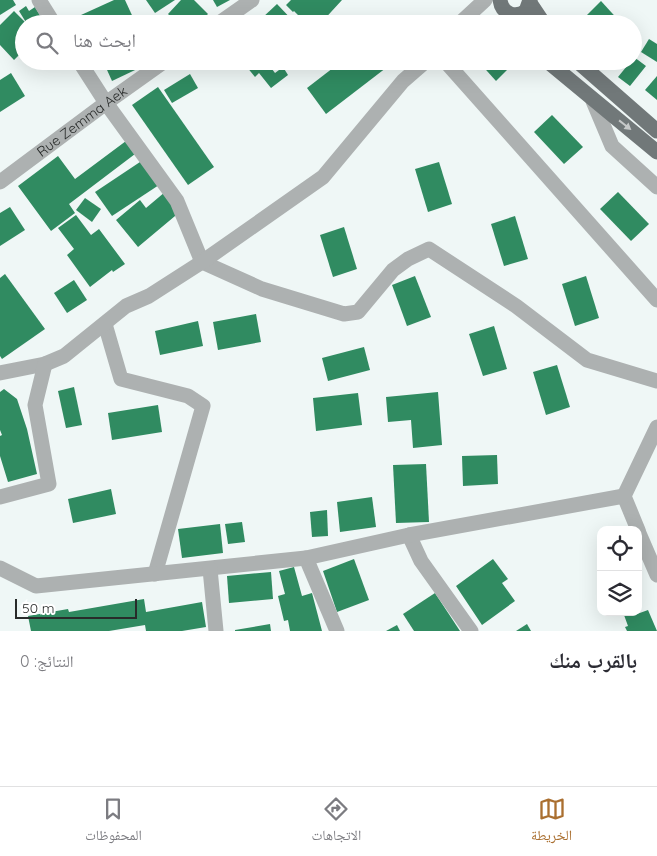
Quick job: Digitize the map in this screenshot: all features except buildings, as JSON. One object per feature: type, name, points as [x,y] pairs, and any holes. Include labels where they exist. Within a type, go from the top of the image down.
[{"type":"main road","points":[[519,15],[526,11],[530,2]]},
{"type":"main road","points":[[530,2],[538,15]]},
{"type":"main road","points":[[502,5],[511,15]]},
{"type":"main road","points":[[558,70],[657,152]]},
{"type":"main road","points":[[587,70],[657,131]]},
{"type":"street","points":[[39,0],[48,15]]},
{"type":"street","points":[[231,15],[252,0]]},
{"type":"street","points":[[469,15],[485,0]]},
{"type":"street","points":[[85,70],[106,103],[177,201],[202,262],[262,289],[344,314],[358,312],[393,270],[408,259],[429,250],[516,306],[587,360],[657,381]]},
{"type":"street","name":"Rue Zemma Aek","points":[[0,182],[152,70]]},
{"type":"street","points":[[0,373],[45,364],[64,356],[126,306],[149,296],[202,262],[323,176],[403,81],[416,70]]},
{"type":"street","points":[[453,70],[657,300]]},
{"type":"street","points":[[594,101],[612,146],[657,187]]},
{"type":"street","points":[[104,324],[121,379],[188,396],[203,406],[155,574]]},
{"type":"street","points":[[0,496],[49,484],[36,405],[45,364]]},
{"type":"street","points":[[636,526],[624,496],[657,427]]},
{"type":"street","points":[[0,568],[36,586],[306,558],[409,535],[624,496]]},
{"type":"street","points":[[409,535],[421,561],[471,631]]},
{"type":"street","points":[[642,539],[657,575]]},
{"type":"street","points":[[306,558],[337,631]]},
{"type":"street","points":[[210,569],[216,631]]}]
